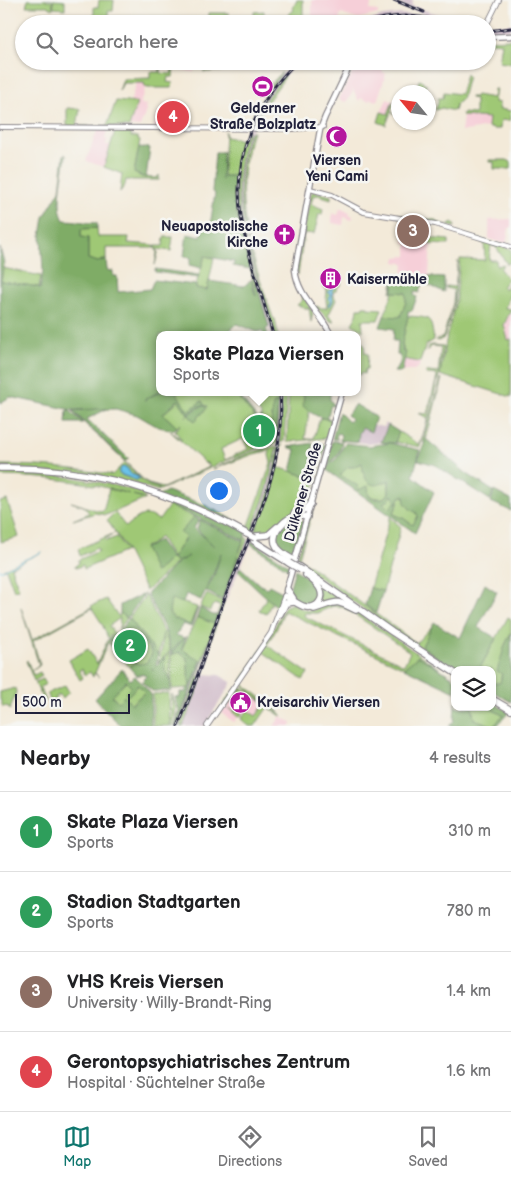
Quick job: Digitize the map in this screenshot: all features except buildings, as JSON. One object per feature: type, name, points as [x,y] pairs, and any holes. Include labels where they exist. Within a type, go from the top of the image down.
[{"type":"highway","points":[[0,469],[84,477],[151,492],[255,538],[292,561]]},
{"type":"highway","points":[[255,538],[268,535],[285,519],[306,509],[311,504]]},
{"type":"highway","points":[[295,513],[307,516]]},
{"type":"highway","points":[[280,614],[286,603],[294,601],[311,607],[317,605],[322,597],[319,587],[277,547],[274,541],[275,535],[282,525],[292,518],[307,516]]},
{"type":"highway","points":[[301,569],[356,610]]},
{"type":"highway","points":[[301,569],[451,671]]},
{"type":"highway","points":[[285,594],[308,610],[342,602],[451,671]]},
{"type":"highway","points":[[496,699],[511,708]]},
{"type":"main road","points":[[492,15],[499,0]]},
{"type":"main road","points":[[496,38],[511,37]]},
{"type":"main road","points":[[328,331],[297,284],[295,270],[320,128],[350,70]]},
{"type":"main road","points":[[0,127],[320,128]]},
{"type":"main road","points":[[310,189],[332,195],[364,212],[435,224],[511,248]]},
{"type":"main road","name":"Dülkener Straße","points":[[285,594],[341,396]]},
{"type":"main road","points":[[206,726],[268,637],[280,614],[285,594]]},
{"type":"shaded area","points":[[312,0],[372,0],[370,10],[378,11],[378,14],[374,15],[312,15]]},
{"type":"shaded area","points":[[390,0],[413,0],[412,6],[440,15],[427,15]]},
{"type":"shaded area","points":[[511,24],[511,30],[496,31],[496,25]]},
{"type":"shaded area","points":[[286,70],[290,70],[276,85],[256,119],[246,143],[240,180],[242,220],[273,331],[270,331],[241,225],[237,191],[238,167],[249,127],[257,109]]},
{"type":"shaded area","points":[[354,70],[382,70],[386,74],[377,101],[361,98],[359,101],[351,86],[353,91],[349,99],[345,102],[339,99]]},
{"type":"shaded area","points":[[136,83],[145,83],[140,104],[149,105],[145,106],[146,111],[140,127],[129,126],[136,104],[130,103]]},
{"type":"shaded area","points":[[387,99],[391,100],[388,114],[381,112]]},
{"type":"shaded area","points":[[176,110],[179,115],[177,127],[154,127],[158,113],[173,114]]},
{"type":"shaded area","points":[[473,115],[489,118],[488,127],[461,132],[463,116]]},
{"type":"shaded area","points":[[99,130],[107,130],[105,139],[108,140],[105,144],[111,146],[104,167],[86,161]]},
{"type":"shaded area","points":[[340,208],[350,212],[349,215],[353,216],[352,220],[344,217],[343,225],[332,223],[332,213],[338,215]]},
{"type":"shaded area","points":[[511,219],[511,228],[509,228],[506,244],[489,239],[489,220]]},
{"type":"shaded area","points":[[404,221],[421,224],[421,237],[427,237],[427,244],[431,244],[429,275],[431,277],[421,277],[419,281],[409,279],[409,281],[405,281],[400,275],[403,275],[404,265],[395,262],[396,257],[407,256],[407,244],[404,244],[406,227],[404,226]]},
{"type":"shaded area","points":[[511,312],[511,339],[508,340],[504,325]]},
{"type":"shaded area","points":[[403,359],[420,362],[419,367],[402,372]]},
{"type":"shaded area","points":[[279,396],[282,396],[280,443],[277,443]]},
{"type":"shaded area","points":[[385,423],[388,425],[381,442],[370,444],[358,442],[359,432],[362,428],[371,432],[373,425],[383,427]]},
{"type":"shaded area","points":[[277,446],[279,446],[271,489],[255,534],[251,533],[267,490]]},
{"type":"shaded area","points":[[248,539],[252,541],[225,602],[222,600]]},
{"type":"shaded area","points":[[223,602],[183,718],[180,726],[178,726]]},
{"type":"shaded area","points":[[204,674],[219,675],[231,682],[231,684],[204,726],[183,726]]},
{"type":"shaded area","points":[[242,692],[245,694],[247,692],[246,695],[255,697],[243,713],[241,712],[238,715],[236,711],[227,707],[229,702]]},
{"type":"shaded area","points":[[256,698],[264,704],[256,716],[247,710]]},
{"type":"shaded area","points":[[225,707],[238,716],[234,722],[221,713]]},
{"type":"shaded area","points":[[281,716],[292,723],[290,726],[274,726]]},
{"type":"green space","points":[[28,0],[52,0],[53,9],[47,6],[26,6]]},
{"type":"green space","points":[[53,0],[65,1],[65,9],[54,8]]},
{"type":"green space","points":[[99,0],[114,0],[113,11],[108,11],[108,15],[94,15],[94,7],[98,7]]},
{"type":"green space","points":[[297,0],[303,0],[303,15],[288,15],[294,10],[293,8]]},
{"type":"green space","points":[[264,11],[264,15],[254,15],[254,12]]},
{"type":"green space","points":[[209,13],[229,13],[229,15],[209,15]]},
{"type":"green space","points":[[511,39],[511,64],[499,62],[502,43],[496,43],[496,40]]},
{"type":"green space","points":[[160,70],[161,73],[171,74],[173,70],[173,77],[168,77],[167,82],[173,83],[172,88],[148,88],[145,87],[144,83],[123,83],[119,91],[123,79],[150,78],[150,72],[160,72]]},
{"type":"green space","points":[[204,70],[222,70],[222,71],[204,72]]},
{"type":"green space","points":[[281,73],[267,93],[249,127],[247,127],[267,90],[257,89],[257,82],[268,82],[271,84]]},
{"type":"green space","points":[[466,74],[468,76],[462,99],[456,104],[454,111],[442,108],[436,110],[438,98],[443,98],[444,92],[460,94]]},
{"type":"green space","points":[[284,75],[285,77],[263,108],[254,127],[252,127],[268,96]]},
{"type":"green space","points":[[419,80],[426,84],[426,85],[417,85]]},
{"type":"green space","points":[[494,89],[496,89],[494,102],[499,103],[499,109],[511,111],[509,121],[501,120],[500,129],[488,127],[489,118],[463,116],[462,113],[475,114],[475,99],[470,97],[475,97],[476,95],[493,98]]},
{"type":"green space","points":[[116,101],[137,103],[129,127],[67,126],[67,108],[80,109],[77,126],[107,126]]},
{"type":"green space","points":[[391,106],[386,125],[378,122],[381,112],[388,114]]},
{"type":"green space","points":[[106,129],[131,130],[131,137],[138,137],[140,140],[134,173],[142,177],[157,178],[159,175],[159,180],[126,180],[120,192],[122,174],[104,167],[115,131]]},
{"type":"green space","points":[[225,131],[226,137],[243,140],[246,131],[248,131],[242,152],[238,190],[242,226],[257,284],[254,286],[237,216],[235,176],[223,176]]},
{"type":"green space","points":[[253,131],[246,156],[243,180],[246,226],[257,271],[273,318],[275,319],[277,331],[273,331],[252,259],[242,210],[243,159],[250,132]]},
{"type":"green space","points":[[139,147],[150,148],[146,178],[134,173]]},
{"type":"green space","points":[[215,152],[223,152],[222,180],[223,176],[235,176],[235,201],[250,269],[233,266],[234,262],[205,256],[201,268],[189,265],[191,258],[184,256],[187,234],[201,237],[203,225],[210,226],[215,193],[212,192]]},
{"type":"green space","points":[[64,154],[66,155],[60,198],[61,214],[64,220],[97,223],[97,228],[81,229],[81,237],[88,238],[88,259],[98,262],[106,259],[107,270],[113,271],[113,276],[117,276],[118,292],[150,289],[154,280],[196,285],[196,288],[207,290],[209,281],[244,286],[252,279],[256,296],[254,286],[257,284],[269,327],[266,329],[267,331],[254,331],[237,324],[229,331],[156,331],[156,393],[144,400],[156,394],[156,396],[179,396],[188,411],[202,401],[205,406],[199,406],[188,414],[178,400],[163,414],[177,427],[173,430],[158,427],[137,415],[116,409],[72,410],[10,397],[0,403],[0,248],[4,263],[1,281],[39,287],[40,289],[43,271],[41,236],[44,217],[60,190]]},
{"type":"green space","points":[[489,160],[507,160],[511,162],[511,169],[494,169],[494,162],[489,162]]},
{"type":"green space","points":[[313,191],[331,196],[331,199],[318,195],[313,196],[311,204],[323,209],[322,214],[319,214],[314,234],[304,233],[298,275],[296,269]]},
{"type":"green space","points":[[397,213],[415,218],[436,220],[436,222],[448,225],[452,222],[455,224],[455,227],[398,216]]},
{"type":"green space","points":[[97,228],[98,237],[129,237],[128,243],[154,245],[155,248],[106,248],[106,259],[98,262],[88,259],[88,238],[81,238],[81,229]]},
{"type":"green space","points":[[459,233],[511,249],[511,262],[507,264],[496,247],[491,245],[489,260],[496,260],[497,266],[504,264],[500,269],[508,279],[502,287],[505,289],[511,281],[511,291],[505,308],[511,309],[504,325],[508,340],[511,339],[511,397],[440,375],[456,301],[460,259],[485,260],[484,243]]},
{"type":"green space","points":[[164,237],[173,237],[171,251],[157,249],[158,253],[155,265],[157,253],[155,246],[163,246]]},
{"type":"green space","points":[[427,238],[449,240],[449,245],[426,244]]},
{"type":"green space","points":[[205,256],[214,258],[207,290],[195,288]]},
{"type":"green space","points":[[458,261],[454,302],[444,338],[438,341],[436,340],[443,337],[453,303],[454,290],[446,288],[446,286],[455,287]]},
{"type":"green space","points":[[3,268],[41,276],[39,287],[1,281]]},
{"type":"green space","points":[[155,269],[199,275],[198,278],[155,272]]},
{"type":"green space","points":[[394,274],[400,275],[405,281],[409,281],[409,279],[419,281],[422,279],[421,276],[431,277],[433,275],[433,277],[444,278],[444,292],[422,284],[419,293],[415,292],[414,295],[417,297],[412,311],[408,311],[402,343],[403,352],[406,352],[402,372],[394,372],[400,359],[399,355],[397,355],[398,341],[393,341],[394,329],[380,327],[384,316],[400,317],[406,302],[406,293],[393,292]]},
{"type":"green space","points":[[338,279],[342,283],[333,293],[336,300],[328,316],[333,319],[333,322],[316,306],[327,308],[327,291],[323,287],[327,280],[335,284]]},
{"type":"green space","points":[[296,284],[313,312],[311,322],[309,307],[308,309],[297,305],[303,300]]},
{"type":"green space","points":[[393,292],[407,293],[400,318],[384,316]]},
{"type":"green space","points":[[363,306],[382,309],[378,320],[362,320],[363,331],[352,324],[357,315],[358,308]]},
{"type":"green space","points":[[408,316],[426,318],[432,326],[434,340],[426,345],[420,362],[403,359],[402,343]]},
{"type":"green space","points":[[361,342],[364,344],[365,353],[368,354],[367,369],[365,369],[364,374],[361,373]]},
{"type":"green space","points":[[433,345],[444,346],[441,367],[428,418],[418,413],[427,414],[437,377],[437,375],[427,375],[426,373],[428,371],[438,373],[441,347],[432,346],[426,352],[429,346]]},
{"type":"green space","points":[[442,378],[425,444],[423,442]]},
{"type":"green space","points":[[179,396],[237,396],[265,430],[265,434],[258,440],[259,447],[234,458],[233,456],[248,449],[242,439],[221,449],[225,460],[232,458],[212,467],[205,462],[210,468],[160,490],[158,487],[148,484],[163,488],[209,467],[170,431],[182,440],[175,431],[181,424],[177,427],[163,414],[179,400],[188,414],[186,417],[188,415],[195,421],[207,408],[202,401],[188,411]]},
{"type":"green space","points":[[237,396],[268,431],[266,435],[260,439],[259,445],[255,443],[265,434],[265,430]]},
{"type":"green space","points":[[246,396],[279,396],[277,443],[271,445],[276,431],[277,402],[273,405],[271,430],[261,417],[261,414]]},
{"type":"green space","points":[[282,396],[287,396],[284,441],[280,443]]},
{"type":"green space","points":[[289,396],[304,396],[304,404],[309,412],[305,439],[314,438],[320,418],[332,420],[328,438],[287,442]]},
{"type":"green space","points":[[304,396],[330,396],[335,407],[331,405],[326,417],[332,420],[316,416],[303,406]]},
{"type":"green space","points":[[277,401],[276,423],[271,445],[262,444],[262,440],[268,436],[269,432],[260,418],[271,429],[273,405]]},
{"type":"green space","points":[[355,404],[376,417],[371,432],[362,428],[359,433],[358,442],[340,440],[341,435],[338,433],[336,437],[338,439],[332,439],[339,412],[349,422],[351,419],[347,415]]},
{"type":"green space","points":[[205,406],[207,408],[195,421],[188,415],[199,407]]},
{"type":"green space","points":[[107,409],[87,419],[129,459],[125,461],[73,411]]},
{"type":"green space","points":[[67,410],[70,411],[83,423],[66,423]]},
{"type":"green space","points":[[428,418],[420,447],[395,442],[399,432],[420,445]]},
{"type":"green space","points":[[388,425],[399,432],[395,442],[397,443],[381,442]]},
{"type":"green space","points":[[426,439],[466,473],[493,491],[490,500],[435,465],[418,460]]},
{"type":"green space","points":[[333,441],[299,558],[416,643],[432,626],[422,647],[451,667],[403,637],[296,561],[330,443]]},
{"type":"green space","points":[[333,441],[342,442],[340,450],[336,457],[324,468]]},
{"type":"green space","points":[[313,443],[312,461],[318,463],[322,443],[326,446],[318,471],[310,469],[308,477],[291,471],[296,450],[288,447]]},
{"type":"green space","points":[[345,443],[369,446],[390,443],[420,450],[413,476],[434,492],[415,533],[325,469],[337,458]],"holes":[[[362,463],[364,475],[369,483],[377,485],[389,480],[389,493],[385,498],[377,499],[369,496],[368,486],[358,490],[358,486],[340,475],[348,467],[354,467]],[[392,495],[398,503],[399,498],[404,495],[405,503],[418,516],[413,525],[393,514],[398,504],[395,502],[389,509],[383,503],[389,500]]]},
{"type":"green space","points":[[283,445],[281,446],[278,466],[280,469],[308,477],[309,475],[317,477],[309,505],[288,516],[267,534],[255,534],[271,489],[279,446]]},
{"type":"green space","points":[[277,446],[267,490],[251,533],[247,531],[271,463],[270,450],[213,469],[252,452]]},
{"type":"green space","points":[[124,463],[139,477],[131,474],[121,475],[136,480],[140,478],[148,485],[158,488],[159,491],[127,482],[0,466],[56,467],[112,475]]},
{"type":"green space","points":[[363,463],[389,479],[389,493],[385,498],[366,495],[340,475],[348,467]]},
{"type":"green space","points":[[0,471],[76,478],[114,485],[151,495],[142,497],[133,495],[146,499],[106,515],[95,513],[73,520],[89,513],[84,506],[103,511],[109,489],[130,494],[98,486],[66,481],[0,476]]},
{"type":"green space","points":[[167,491],[205,505],[248,527],[244,540],[186,512],[152,499]]},
{"type":"green space","points":[[494,491],[511,500],[511,511],[491,502]]},
{"type":"green space","points":[[392,495],[399,498],[405,495],[411,510],[416,512],[418,516],[413,526],[403,518],[393,514],[398,504],[389,509],[383,503],[389,500]]},
{"type":"green space","points":[[7,500],[19,537],[1,542],[0,502]]},
{"type":"green space","points":[[169,506],[194,517],[180,533],[186,537],[172,558],[160,537],[144,547],[155,572],[171,558],[177,562],[146,591],[123,544],[107,520],[115,513],[126,527],[146,515],[159,520]]},
{"type":"green space","points":[[194,517],[199,520],[194,528],[214,546],[197,529],[200,520],[243,541],[222,600],[206,591],[214,576],[221,553],[201,600],[186,594],[183,603],[171,599],[169,613],[175,620],[190,625],[198,608],[191,627],[183,624],[176,635],[184,638],[171,652],[166,632],[147,594],[178,562],[189,556],[177,562],[172,558],[186,537],[180,533]]},
{"type":"green space","points":[[390,517],[401,527],[383,591],[370,588]]},
{"type":"green space","points":[[292,518],[304,521],[293,559],[277,545],[277,532]]},
{"type":"green space","points":[[115,533],[105,539],[106,541],[117,537],[126,551],[84,569],[83,565],[76,568],[75,566],[79,563],[78,560],[99,551],[97,548],[80,556],[78,549]]},
{"type":"green space","points":[[245,537],[248,539],[222,600]]},
{"type":"green space","points":[[159,540],[171,558],[155,573],[144,548]]},
{"type":"green space","points":[[252,541],[290,566],[289,570],[251,544]]},
{"type":"green space","points":[[42,552],[11,567],[19,589],[14,590],[6,569],[3,569]]},
{"type":"green space","points":[[240,567],[260,585],[267,588],[269,585],[282,592],[278,608],[238,571]]},
{"type":"green space","points":[[295,569],[313,582],[320,592],[317,603],[308,606],[295,599],[289,590]]},
{"type":"green space","points":[[485,584],[497,592],[478,627],[496,638],[481,666],[451,666],[422,646],[434,622],[460,638]]},
{"type":"green space","points":[[318,585],[342,601],[316,609]]},
{"type":"green space","points":[[370,588],[383,591],[376,613],[365,605]]},
{"type":"green space","points":[[145,593],[127,618],[120,613],[120,605]]},
{"type":"green space","points":[[207,594],[223,602],[178,726],[176,726],[190,688],[172,689],[171,655],[179,652],[187,658],[190,687],[193,657],[182,649],[197,617],[214,623],[220,606],[215,604],[210,611],[200,607]]},
{"type":"green space","points":[[146,595],[165,632],[170,651],[158,663],[163,633],[158,655],[129,618]]},
{"type":"green space","points":[[267,597],[272,602],[266,614],[259,610]]},
{"type":"green space","points":[[106,599],[119,617],[120,613],[127,618],[119,629],[120,618],[109,626],[114,633],[108,638],[92,608],[33,641],[40,665],[31,671],[34,675],[40,672],[42,676],[34,681],[26,661],[31,670],[39,665],[21,608],[32,640]]},
{"type":"green space","points":[[171,599],[197,607],[190,625],[176,619],[175,621],[171,616],[169,605]]},
{"type":"green space","points":[[224,602],[198,676],[202,679],[183,726],[180,726]]},
{"type":"green space","points":[[293,603],[308,611],[329,604],[349,607],[451,677],[418,656],[404,668],[284,611],[267,645],[308,673],[303,680],[263,652],[243,683],[280,712],[253,694],[241,681],[273,631],[284,607]],"holes":[[[333,606],[348,610],[410,652],[404,665],[304,616],[305,613],[317,613]]]},
{"type":"green space","points":[[200,608],[213,615],[217,615],[214,624],[197,617]]},
{"type":"green space","points":[[508,617],[511,619],[511,633],[505,645],[500,684],[496,684],[496,666],[481,666]]},
{"type":"green space","points":[[129,618],[158,655],[156,666],[164,658],[165,671],[170,678],[171,691],[152,691],[142,682],[146,676],[142,674],[137,676],[129,667],[135,662],[139,664],[146,663],[152,654],[135,630],[127,629],[111,641],[109,639],[122,628]]},
{"type":"green space","points":[[130,628],[135,630],[152,653],[150,659],[146,662],[141,664],[135,663],[129,667],[111,641]]},
{"type":"green space","points":[[511,633],[511,702],[496,693],[496,683],[500,683],[502,674],[497,671]]},
{"type":"green space","points":[[186,636],[182,649],[201,660],[179,719],[175,726],[179,711],[175,697],[180,697],[180,692],[186,692],[186,688],[190,688],[187,658],[179,652],[171,655]]},
{"type":"green space","points":[[108,639],[119,655],[108,642],[95,673],[99,677],[94,673],[93,677],[90,672],[85,675],[82,669],[79,670],[83,678],[80,680],[69,660],[88,649],[97,664]]},
{"type":"green space","points":[[170,652],[170,678],[165,671],[164,658]]},
{"type":"green space","points":[[418,656],[451,677],[451,690],[404,668]]},
{"type":"green space","points":[[122,669],[130,680],[135,676],[151,694],[151,726],[121,726],[95,699]],"holes":[[[126,681],[131,687],[125,693],[128,696],[138,685],[145,692],[132,704],[124,696],[118,702],[112,696]]]},
{"type":"green space","points":[[43,679],[46,684],[40,687],[46,701],[44,702],[36,685],[36,682]]},
{"type":"green space","points":[[126,681],[132,687],[128,695],[139,685],[145,692],[131,704],[118,702],[112,695]]},
{"type":"green space","points":[[65,685],[69,692],[62,699],[59,694],[51,703],[48,693]]},
{"type":"green space","points":[[15,688],[16,692],[10,710],[7,706],[3,707],[0,692]]},
{"type":"green space","points":[[237,688],[238,690],[238,688],[242,688],[230,698],[243,688],[254,696],[252,695],[249,698],[242,692],[235,696],[227,707],[225,705],[208,726]]},
{"type":"green space","points":[[169,693],[170,726],[153,726],[153,694]]},
{"type":"green space","points":[[172,694],[176,709],[173,726],[171,726]]},
{"type":"green space","points":[[256,697],[282,715],[268,707],[255,726],[249,726],[241,719],[247,710],[256,716],[264,705]]},
{"type":"green space","points":[[496,704],[509,712],[497,726],[494,726],[503,715],[495,711]]},
{"type":"green space","points":[[227,707],[241,712],[242,715],[238,717]]},
{"type":"green space","points":[[455,711],[473,711],[474,719],[494,726],[449,726],[454,721]]},
{"type":"green space","points":[[473,711],[495,711],[503,715],[494,726],[474,719]]},
{"type":"water","points":[[329,283],[335,286],[332,290],[333,301],[330,306],[328,305],[331,301],[329,299],[331,295],[328,292],[331,289],[326,287]]},
{"type":"water","points":[[122,467],[127,468],[131,474],[140,478],[136,480],[119,474],[119,470]]},
{"type":"waterway","points":[[332,283],[335,277]]},
{"type":"waterway","points":[[4,569],[42,552]]},
{"type":"railway","points":[[394,0],[424,12]]},
{"type":"railway","points":[[496,30],[511,28]]},
{"type":"railway","points":[[272,331],[244,231],[239,195],[240,173],[250,132],[259,112],[270,94],[290,70]]},
{"type":"railway","points":[[178,726],[191,695],[224,600],[255,524],[272,474],[278,448],[280,396]]},
{"type":"place","name":"Gelderner Straße Bolzplatz","points":[[263,86]]},
{"type":"place","name":"Gerontopsychiatrisches Zentrum","points":[[173,117]]},
{"type":"place","name":"Viersen Yeni Cami","points":[[337,137]]},
{"type":"place","name":"VHS Kreis Viersen","points":[[413,231]]},
{"type":"place","name":"Neuapostolische Kirche","points":[[284,234]]},
{"type":"place","name":"Kaisermühle","points":[[331,279]]},
{"type":"place","name":"Skate Plaza Viersen","points":[[259,431]]},
{"type":"place","name":"Stadion Stadtgarten","points":[[130,646]]},
{"type":"place","name":"Kreisarchiv Viersen","points":[[241,702]]}]
